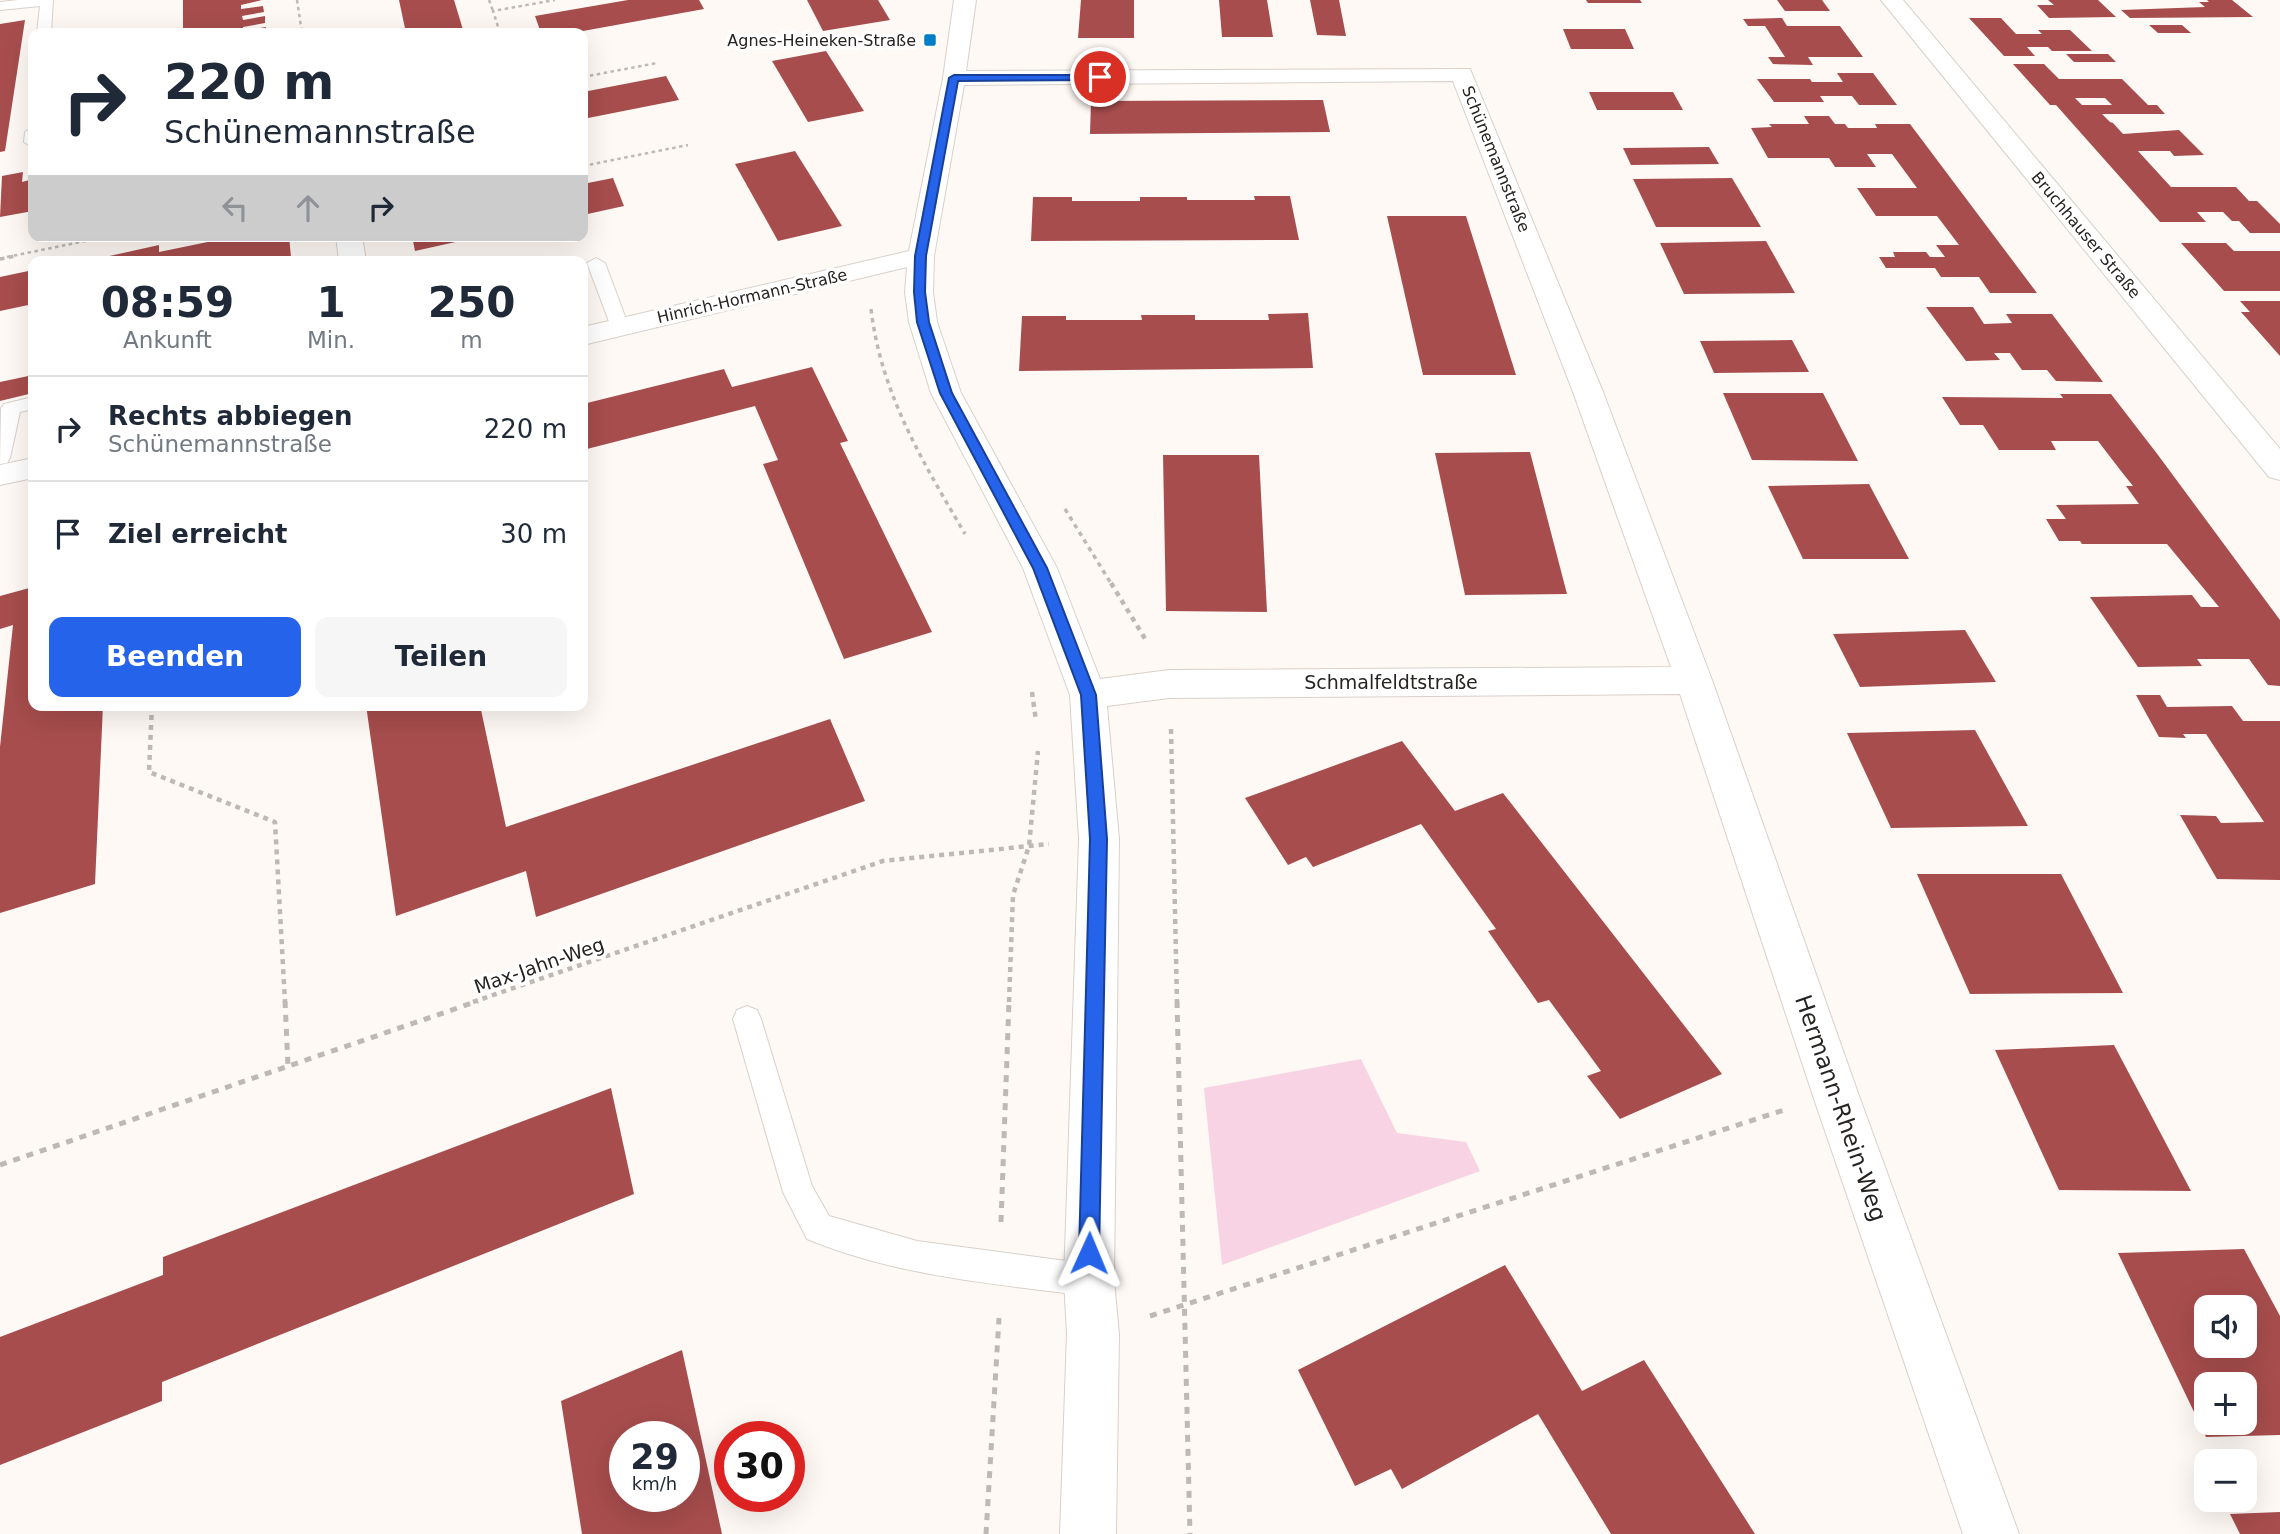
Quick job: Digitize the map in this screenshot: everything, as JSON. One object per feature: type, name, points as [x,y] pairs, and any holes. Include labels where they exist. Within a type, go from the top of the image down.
[{"type":"street","points":[[965,0],[954,78],[921,256],[919,292],[923,322],[946,393],[1040,568],[1088,695],[1099,839],[1089,1280],[1093,1334],[1088,1534]]},
{"type":"street","name":"Bruchhauser Straße","points":[[1892,0],[2280,470]]},
{"type":"street","name":"Schünemannstraße","points":[[954,78],[1462,74],[1588,392],[1694,680]]},
{"type":"street","name":"Hinrich-Hormann-Straße","points":[[588,335],[921,256]]},
{"type":"street","points":[[0,475],[28,469]]},
{"type":"street","name":"Schmalfeldtstraße","points":[[1088,695],[1169,684],[1694,680]]},
{"type":"street","name":"Hermann-Rhein-Weg","points":[[1694,680],[1835,1093],[1991,1534]]},
{"type":"lane","points":[[0,6],[47,1],[44,28]]},
{"type":"lane","points":[[596,263],[620,327]]},
{"type":"lane","points":[[0,458],[11,408],[28,404]]},
{"type":"lane","points":[[747,1018],[798,1192],[818,1228],[886,1251],[1089,1280]]},
{"type":"path","points":[[297,0],[301,28]]},
{"type":"path","points":[[489,0],[498,28]]},
{"type":"path","points":[[493,11],[555,0]]},
{"type":"path","points":[[588,76],[657,63]]},
{"type":"path","points":[[588,165],[688,145]]},
{"type":"path","points":[[0,258],[80,242]]},
{"type":"path","points":[[869,269],[879,365],[907,434],[969,541]]},
{"type":"path","points":[[1031,687],[1037,727]]},
{"type":"path","points":[[152,711],[149,772],[275,822],[288,1066]]},
{"type":"path","points":[[986,1534],[1002,1268],[1001,1213],[1013,895],[1029,846],[1039,741]]},
{"type":"path","name":"Max-Jahn-Weg","points":[[0,1165],[883,861],[1099,839]]},
{"type":"path","points":[[1093,1334],[1835,1093]]},
{"type":"shaded area","points":[[1361,1059],[1397,1133],[1466,1142],[1480,1171],[1222,1265],[1204,1088]]},
{"type":"building","points":[[183,0],[262,0],[241,5],[241,9],[263,6],[264,12],[242,16],[243,20],[265,16],[265,23],[243,28],[183,28]]},
{"type":"building","points":[[399,0],[454,0],[462,28],[405,28]]},
{"type":"building","points":[[628,0],[699,0],[704,9],[588,30],[539,28],[535,16]]},
{"type":"building","points":[[807,0],[878,0],[890,20],[823,31]]},
{"type":"building","points":[[1081,0],[1134,0],[1134,38],[1078,38]]},
{"type":"building","points":[[1219,0],[1267,0],[1273,37],[1222,37]]},
{"type":"building","points":[[1310,0],[1339,0],[1346,36],[1317,35]]},
{"type":"building","points":[[1586,0],[1640,0],[1642,3],[1588,3]]},
{"type":"building","points":[[1777,0],[1822,0],[1830,11],[1785,11]]},
{"type":"building","points":[[2048,0],[2098,0],[2116,17],[2049,18],[2037,5],[2054,5]]},
{"type":"building","points":[[2207,0],[2232,0],[2253,17],[2130,18],[2121,10],[2205,7],[2199,2],[2209,2]]},
{"type":"building","points":[[1782,18],[1787,26],[1840,26],[1863,57],[1808,57],[1813,65],[1773,64],[1768,57],[1785,57],[1765,26],[1748,26],[1743,19]]},
{"type":"building","points":[[1969,18],[2001,18],[2016,34],[2042,34],[2038,30],[2070,30],[2092,51],[2052,51],[2048,47],[2027,47],[2035,56],[2004,56]]},
{"type":"building","points":[[25,20],[5,151],[0,152],[0,24]]},
{"type":"building","points":[[2149,25],[2182,25],[2191,33],[2158,33]]},
{"type":"building","points":[[1563,29],[1625,29],[1634,49],[1571,49]]},
{"type":"building","points":[[826,51],[864,111],[808,122],[772,61]]},
{"type":"building","points":[[2066,54],[2108,54],[2116,62],[2074,62]]},
{"type":"building","points":[[2013,64],[2044,64],[2059,79],[2122,79],[2148,105],[2157,105],[2165,114],[2102,114],[2110,122],[2123,134],[2179,130],[2204,155],[2174,156],[2170,151],[2138,151],[2171,187],[2236,187],[2249,201],[2257,201],[2280,224],[2280,233],[2250,233],[2239,221],[2232,221],[2223,212],[2197,212],[2206,222],[2160,222],[2056,105],[2050,105]],"holes":[[[2075,98],[2105,98],[2112,105],[2082,105]]]},
{"type":"building","points":[[1837,73],[1873,73],[1897,105],[1859,105],[1852,96],[1820,96],[1824,102],[1774,102],[1757,79],[1843,82]]},
{"type":"building","points":[[666,76],[679,100],[588,118],[588,91]]},
{"type":"building","points":[[1589,92],[1673,92],[1683,110],[1597,110]]},
{"type":"building","points":[[1323,100],[1330,132],[1090,134],[1091,101]]},
{"type":"building","points":[[1804,116],[1829,116],[1835,124],[1845,124],[1848,128],[1877,128],[1875,124],[1910,124],[2037,293],[1990,293],[1979,277],[1941,277],[1935,268],[1886,268],[1879,257],[1895,257],[1893,252],[1926,252],[1930,257],[1945,257],[1936,245],[1959,245],[1937,216],[1876,216],[1857,188],[1917,188],[1892,154],[1867,154],[1876,167],[1835,167],[1829,158],[1768,158],[1751,128],[1772,127],[1769,124],[1809,124]]},
{"type":"building","points":[[1709,147],[1719,164],[1631,165],[1623,148]]},
{"type":"building","points":[[795,151],[842,226],[778,241],[735,164]]},
{"type":"building","points":[[23,172],[22,182],[28,180],[28,212],[0,217],[2,176]]},
{"type":"building","points":[[613,178],[624,206],[588,214],[588,183]]},
{"type":"building","points":[[1732,178],[1761,227],[1656,227],[1633,179]]},
{"type":"building","points":[[1254,196],[1290,196],[1299,240],[1031,241],[1033,197],[1072,197],[1072,201],[1140,201],[1140,197],[1255,200]]},
{"type":"building","points":[[1387,216],[1466,216],[1516,375],[1423,375]]},
{"type":"building","points":[[1766,241],[1795,293],[1684,294],[1660,243]]},
{"type":"building","points":[[208,242],[290,242],[291,256],[110,256],[159,245],[159,252]]},
{"type":"building","points":[[413,242],[456,242],[415,251]]},
{"type":"building","points":[[2181,243],[2226,243],[2234,251],[2280,251],[2280,291],[2224,291]]},
{"type":"building","points":[[28,271],[28,305],[0,311],[0,277]]},
{"type":"building","points":[[2240,301],[2280,301],[2280,356],[2241,312],[2250,312]]},
{"type":"building","points":[[1926,307],[1973,307],[1984,324],[2012,323],[2006,314],[2052,314],[2103,382],[2056,381],[2047,370],[2022,370],[2010,353],[1994,353],[2000,360],[1966,361]]},
{"type":"building","points":[[1308,313],[1313,368],[1019,371],[1022,316],[1066,316],[1066,320],[1142,320],[1141,315],[1195,315],[1195,320],[1269,320],[1268,314]]},
{"type":"building","points":[[1792,340],[1809,372],[1714,373],[1700,341]]},
{"type":"building","points":[[812,367],[848,441],[840,443],[932,632],[844,659],[763,464],[778,460],[755,406],[588,449],[588,403],[724,369],[732,387]]},
{"type":"building","points":[[28,376],[28,394],[0,401],[0,382]]},
{"type":"building","points":[[1723,393],[1823,393],[1858,461],[1752,460]]},
{"type":"building","points":[[2060,394],[2111,394],[2158,455],[2280,620],[2280,686],[2268,685],[2249,659],[2197,659],[2202,666],[2138,667],[2090,597],[2192,595],[2201,607],[2219,607],[2167,544],[2082,544],[2080,541],[2059,541],[2046,519],[2066,519],[2056,505],[2139,504],[2126,486],[2133,486],[2098,441],[2051,441],[2056,450],[1999,450],[1983,425],[1960,425],[1942,397],[2063,398]]},
{"type":"building","points":[[1530,452],[1567,594],[1465,595],[1435,453]]},
{"type":"building","points":[[1163,455],[1259,455],[1267,612],[1166,611]]},
{"type":"building","points":[[1869,484],[1909,559],[1803,559],[1768,486]]},
{"type":"building","points":[[28,588],[28,711],[103,711],[95,884],[0,913],[0,747],[13,625],[0,629],[0,596]]},
{"type":"building","points":[[1965,630],[1996,682],[1860,687],[1833,634]]},
{"type":"building","points":[[2136,695],[2160,695],[2167,707],[2232,706],[2243,721],[2280,721],[2280,880],[2217,879],[2180,815],[2216,816],[2221,823],[2264,822],[2206,734],[2183,734],[2186,738],[2159,737]]},
{"type":"building","points":[[367,711],[481,711],[506,827],[830,719],[865,801],[536,917],[526,871],[396,916]]},
{"type":"building","points":[[1975,730],[2028,826],[1891,828],[1847,733]]},
{"type":"building","points":[[1402,741],[1455,811],[1503,793],[1722,1074],[1620,1119],[1587,1076],[1601,1071],[1549,1000],[1538,1003],[1488,931],[1496,929],[1421,824],[1313,867],[1306,857],[1288,865],[1245,798]]},
{"type":"building","points":[[1917,874],[2061,874],[2123,993],[1970,994]]},
{"type":"building","points":[[2114,1045],[2191,1191],[2059,1190],[1995,1050]]},
{"type":"building","points":[[611,1088],[634,1194],[162,1382],[162,1401],[0,1465],[0,1337],[163,1275],[163,1257]]},
{"type":"building","points":[[2244,1249],[2280,1316],[2280,1435],[2206,1437],[2205,1435],[2257,1435],[2257,1372],[2194,1372],[2194,1412],[2118,1253]]},
{"type":"building","points":[[1505,1265],[1582,1391],[1644,1360],[1755,1534],[1611,1534],[1538,1414],[1402,1489],[1391,1469],[1355,1486],[1298,1370]]},
{"type":"building","points":[[682,1350],[697,1421],[609,1421],[609,1512],[700,1512],[700,1433],[714,1497],[714,1512],[717,1512],[722,1534],[582,1534],[561,1401]]},
{"type":"building","points":[[2280,1512],[2280,1534],[2240,1534],[2230,1514]]},
{"type":"place","name":"Agnes-Heineken-Straße","points":[[930,40]]},
{"type":"route","points":[[1089,1253],[1099,839],[1088,695],[1040,568],[946,393],[923,322],[919,292],[921,256],[954,78],[1100,77]]}]
